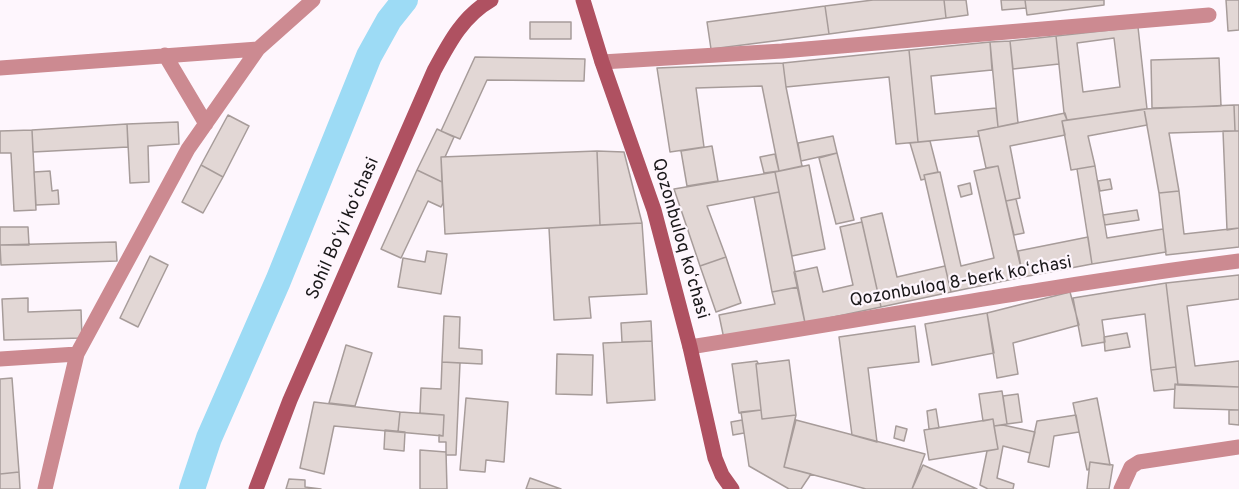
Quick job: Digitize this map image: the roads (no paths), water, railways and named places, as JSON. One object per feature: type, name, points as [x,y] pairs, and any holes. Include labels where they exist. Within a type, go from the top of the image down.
[{"type":"main road","name":"Sohil Boʻyi koʻchasi","points":[[256,489],[290,400],[434,71],[461,25],[491,0]]},
{"type":"main road","name":"Qozonbuloq koʻchasi","points":[[583,0],[602,62],[654,210],[690,347],[715,458],[722,475],[732,489]]},
{"type":"street","points":[[45,489],[77,354],[188,149],[258,49],[313,0]]},
{"type":"street","points":[[602,62],[782,51],[1209,15]]},
{"type":"street","points":[[0,68],[258,49]]},
{"type":"street","points":[[165,56],[206,123]]},
{"type":"street","name":"Qozonbuloq 8-berk koʻchasi","points":[[690,347],[1103,279],[1239,261]]},
{"type":"street","points":[[0,360],[77,354]]},
{"type":"street","points":[[1121,489],[1131,467],[1139,462],[1239,447]]},
{"type":"waterway","points":[[192,489],[209,438],[278,281],[369,56],[389,20],[405,0]]}]
